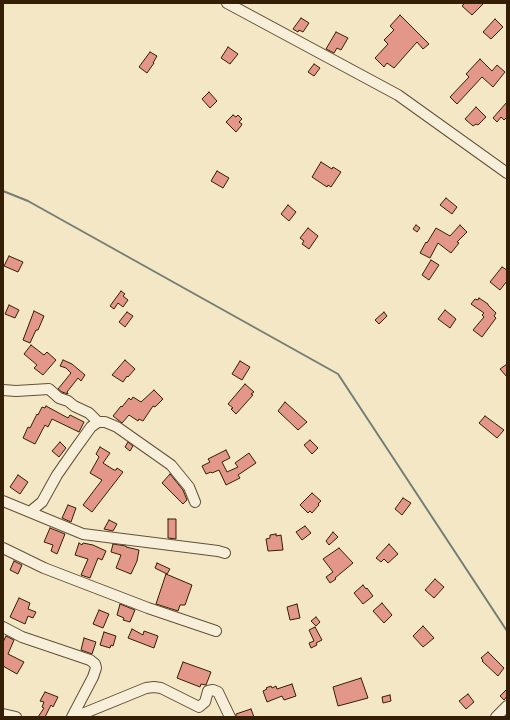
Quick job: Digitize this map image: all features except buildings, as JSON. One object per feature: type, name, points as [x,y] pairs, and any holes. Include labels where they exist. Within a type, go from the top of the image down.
[{"type":"street","points":[[227,3],[398,95],[507,173]]},
{"type":"street","points":[[3,390],[49,389],[59,398],[68,401],[74,406],[89,413],[98,422]]},
{"type":"street","points":[[31,511],[42,502],[57,475],[73,452],[92,427],[98,422],[105,422],[117,427],[171,465],[189,487],[195,502]]},
{"type":"street","points":[[3,500],[83,534],[225,553]]},
{"type":"street","points":[[3,548],[44,568],[140,605],[216,631]]},
{"type":"street","points":[[3,627],[22,637],[90,660],[95,664],[96,668],[93,677],[73,717]]},
{"type":"street","points":[[73,717],[146,688],[154,687],[161,688],[199,706],[205,702],[208,691],[213,690],[218,692],[230,717]]},
{"type":"street","points":[[496,717],[507,706]]},
{"type":"street","points":[[3,714],[16,717]]},
{"type":"waterway","points":[[3,191],[28,201],[338,374],[507,631]]}]
